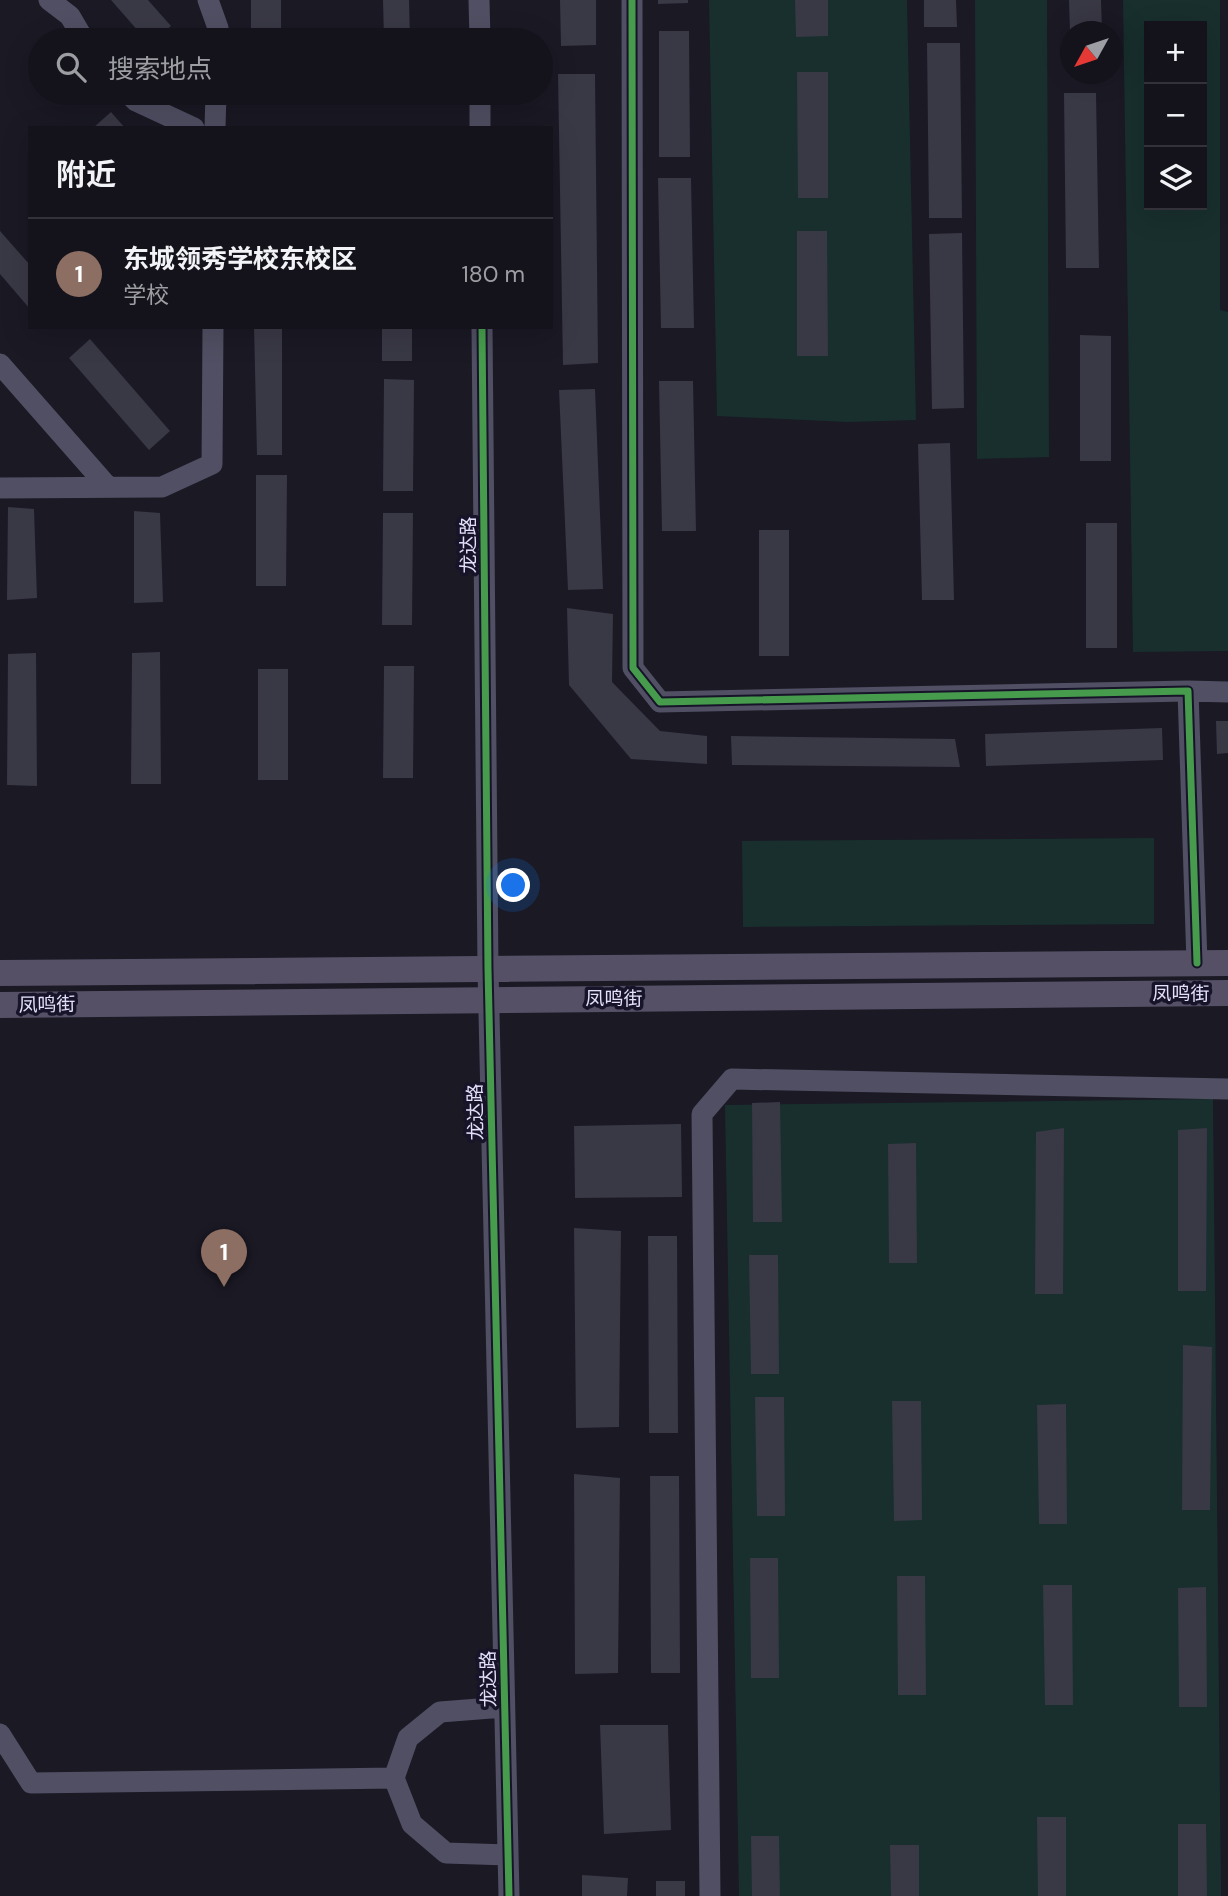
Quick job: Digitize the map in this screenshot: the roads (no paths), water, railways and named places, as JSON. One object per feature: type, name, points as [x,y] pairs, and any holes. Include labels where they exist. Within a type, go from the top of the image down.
[{"type":"main road","name":"凤鸣街","points":[[0,973],[1228,963]]},
{"type":"main road","name":"凤鸣街","points":[[0,1004],[1228,993]]},
{"type":"street","points":[[49,0],[70,16],[77,28]]},
{"type":"street","points":[[208,0],[218,28]]},
{"type":"street","points":[[479,0],[480,28]]},
{"type":"street","points":[[632,0],[633,668],[660,702],[1228,692]]},
{"type":"street","points":[[145,105],[190,126]]},
{"type":"street","points":[[215,126],[216,105]]},
{"type":"street","points":[[480,105],[480,126]]},
{"type":"street","points":[[0,488],[162,487],[212,464],[213,329]]},
{"type":"street","name":"龙达路","points":[[482,329],[488,999],[509,1896]]},
{"type":"street","points":[[0,364],[108,487]]},
{"type":"street","points":[[1188,691],[1197,963]]},
{"type":"street","points":[[710,1896],[702,1115],[732,1079],[1228,1089]]},
{"type":"street","points":[[504,1707],[440,1712],[408,1738],[394,1778],[412,1824],[446,1853],[508,1855]]},
{"type":"street","points":[[0,1734],[30,1783],[394,1778]]},
{"type":"place","name":"东城领秀学校东校区","points":[[224,1287]]}]
